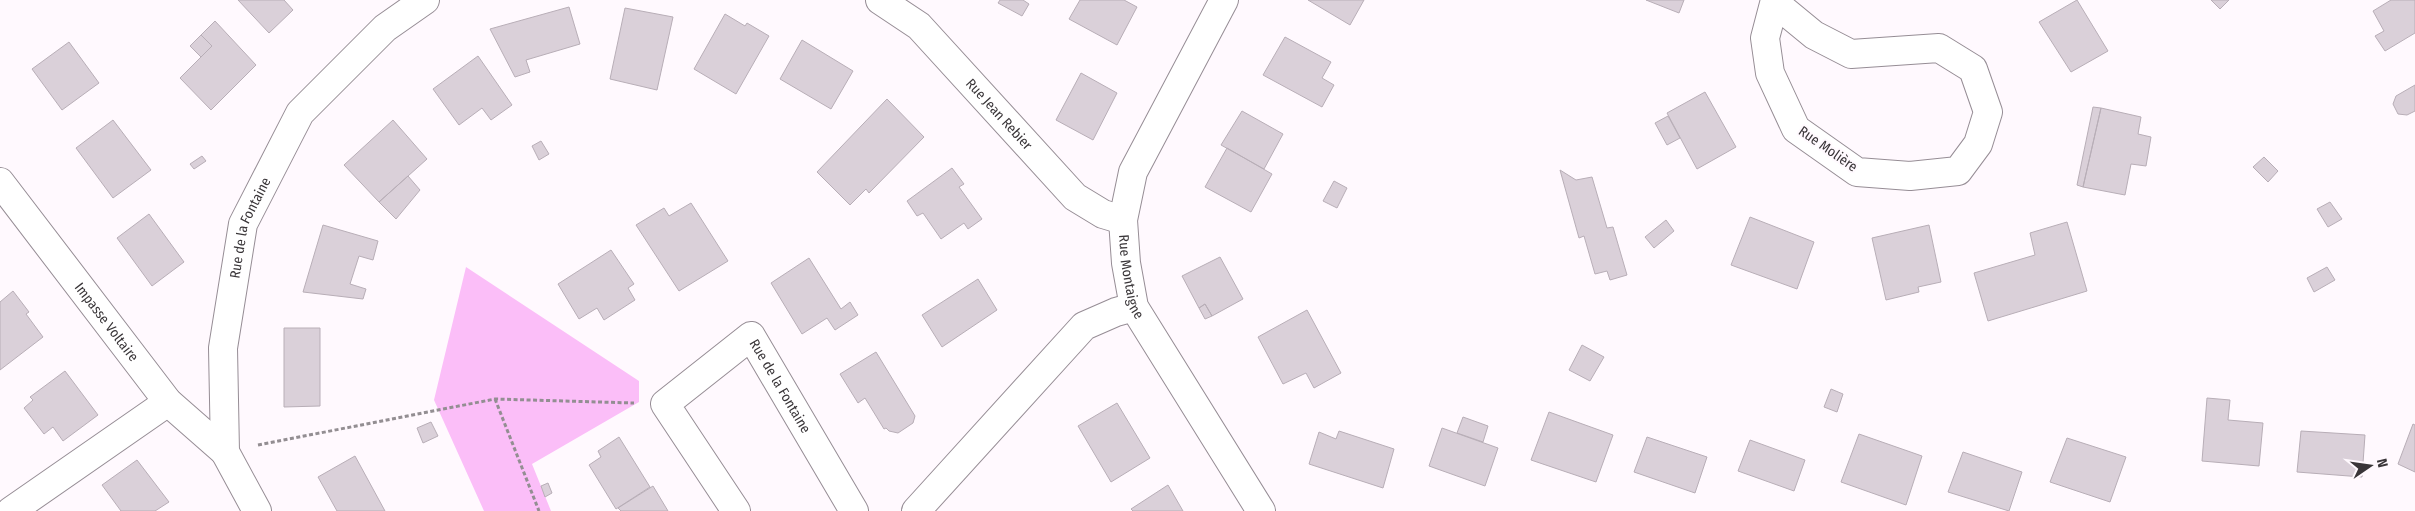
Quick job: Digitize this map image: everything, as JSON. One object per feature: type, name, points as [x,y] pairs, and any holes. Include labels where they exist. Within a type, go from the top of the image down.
[{"type":"street","name":"Rue de la Fontaine","points":[[257,511],[225,452],[223,348],[243,224],[300,113],[385,28],[425,0]]},
{"type":"street","name":"Rue Jean Rebier","points":[[880,0],[919,26],[1075,197],[1103,214],[1123,220]]},
{"type":"street","name":"Rue Montaigne","points":[[1224,0],[1133,172],[1123,220],[1126,263],[1134,307],[1262,511]]},
{"type":"street","name":"Rue Molière","points":[[1775,2],[1814,35],[1852,54],[1939,48],[1973,68],[1988,112],[1978,144],[1958,171],[1910,176],[1857,172],[1796,130],[1770,73],[1765,38],[1775,2]]},
{"type":"street","name":"Impasse Voltaire","points":[[0,182],[168,402],[225,452]]},
{"type":"street","points":[[916,511],[1084,326],[1116,312],[1134,307]]},
{"type":"street","name":"Rue de la Fontaine","points":[[665,404],[751,336],[854,511]]},
{"type":"street","points":[[11,511],[168,402]]},
{"type":"street","points":[[665,404],[736,511]]},
{"type":"path","points":[[225,452],[495,399],[665,404]]},
{"type":"path","points":[[495,399],[539,511]]},
{"type":"shaded area","points":[[466,267],[639,381],[639,402],[532,464],[551,511],[484,511],[434,400]]},
{"type":"building","points":[[238,0],[284,0],[293,10],[269,33]]},
{"type":"building","points":[[1000,0],[1023,0],[1029,4],[1022,16],[998,3]]},
{"type":"building","points":[[1080,0],[1124,0],[1137,7],[1117,45],[1069,19]]},
{"type":"building","points":[[1308,0],[1364,0],[1350,25]]},
{"type":"building","points":[[1646,0],[1684,0],[1679,13]]},
{"type":"building","points":[[2077,0],[2108,51],[2071,72],[2039,22]]},
{"type":"building","points":[[2211,0],[2229,0],[2220,9]]},
{"type":"building","points":[[2391,0],[2415,0],[2415,33],[2385,51],[2375,36],[2384,31],[2373,11]]},
{"type":"building","points":[[569,7],[580,44],[526,60],[530,72],[515,77],[490,29]]},
{"type":"building","points":[[625,8],[673,17],[657,90],[610,79]]},
{"type":"building","points":[[725,14],[745,26],[747,23],[769,36],[736,94],[694,69]]},
{"type":"building","points":[[215,21],[256,65],[211,110],[180,78],[212,46],[201,35]]},
{"type":"building","points":[[201,35],[212,46],[201,57],[190,46]]},
{"type":"building","points":[[1285,37],[1331,62],[1322,78],[1334,85],[1322,107],[1263,75]]},
{"type":"building","points":[[802,40],[853,71],[831,109],[780,79]]},
{"type":"building","points":[[69,42],[99,83],[62,110],[32,69]]},
{"type":"building","points":[[478,56],[512,105],[491,120],[482,108],[459,125],[433,89]]},
{"type":"building","points":[[1081,73],[1117,93],[1093,140],[1056,120]]},
{"type":"building","points":[[2415,85],[2415,111],[2407,115],[2398,114],[2393,104],[2396,96]]},
{"type":"building","points":[[1705,92],[1736,147],[1697,169],[1667,113]]},
{"type":"building","points":[[887,99],[924,137],[869,193],[866,189],[850,205],[817,172]]},
{"type":"building","points":[[2093,107],[2101,108],[2083,187],[2077,185]]},
{"type":"building","points":[[2101,108],[2141,117],[2138,134],[2151,137],[2146,166],[2131,164],[2125,195],[2083,187]]},
{"type":"building","points":[[1242,111],[1283,134],[1264,169],[1221,145]]},
{"type":"building","points":[[1668,116],[1680,138],[1667,145],[1655,123]]},
{"type":"building","points":[[113,120],[151,170],[113,198],[76,148]]},
{"type":"building","points":[[393,120],[427,159],[379,202],[344,165]]},
{"type":"building","points":[[541,141],[549,154],[539,160],[532,146]]},
{"type":"building","points":[[1227,148],[1272,174],[1251,212],[1205,187]]},
{"type":"building","points":[[202,156],[206,161],[194,169],[190,164]]},
{"type":"building","points":[[2264,157],[2278,171],[2268,182],[2253,167]]},
{"type":"building","points":[[952,168],[964,184],[959,187],[982,219],[968,229],[964,223],[941,239],[923,213],[917,216],[907,201]]},
{"type":"building","points":[[1560,170],[1576,180],[1592,177],[1607,228],[1613,227],[1627,275],[1610,280],[1607,271],[1595,274],[1584,236],[1579,238]]},
{"type":"building","points":[[408,176],[420,190],[396,219],[379,202]]},
{"type":"building","points":[[1334,181],[1347,188],[1337,208],[1323,201]]},
{"type":"building","points":[[2330,202],[2342,219],[2328,227],[2317,209]]},
{"type":"building","points":[[691,203],[728,261],[679,291],[636,225],[664,208],[669,216]]},
{"type":"building","points":[[149,214],[184,262],[152,286],[117,238]]},
{"type":"building","points":[[1750,217],[1814,242],[1797,289],[1731,265]]},
{"type":"building","points":[[1666,220],[1674,231],[1654,248],[1645,237]]},
{"type":"building","points":[[2067,222],[2087,291],[1988,321],[1974,273],[2035,255],[2030,233]]},
{"type":"building","points":[[323,225],[378,241],[373,260],[359,256],[350,284],[366,289],[363,299],[303,292]]},
{"type":"building","points":[[1929,225],[1941,282],[1918,287],[1919,292],[1886,300],[1872,238]]},
{"type":"building","points":[[611,250],[634,284],[628,288],[635,300],[604,320],[597,308],[579,319],[558,284]]},
{"type":"building","points":[[1220,257],[1243,299],[1212,316],[1205,304],[1199,308],[1182,276]]},
{"type":"building","points":[[809,258],[841,309],[850,302],[858,315],[835,330],[827,318],[802,334],[771,283]]},
{"type":"building","points":[[2327,267],[2335,280],[2314,292],[2307,278]]},
{"type":"building","points":[[978,279],[997,310],[942,347],[922,315]]},
{"type":"building","points":[[13,291],[29,312],[26,314],[43,337],[0,370],[0,302]]},
{"type":"building","points":[[1205,304],[1212,316],[1205,319],[1199,308]]},
{"type":"building","points":[[1307,310],[1341,373],[1314,388],[1306,373],[1283,384],[1258,337]]},
{"type":"building","points":[[284,328],[320,328],[320,406],[284,407]]},
{"type":"building","points":[[1582,345],[1604,357],[1590,381],[1569,370]]},
{"type":"building","points":[[876,352],[915,416],[913,423],[898,433],[889,431],[886,428],[884,429],[865,398],[858,403],[840,374]]},
{"type":"building","points":[[65,371],[98,415],[63,441],[53,427],[44,434],[24,408],[33,400],[30,397]]},
{"type":"building","points":[[1831,389],[1843,394],[1837,412],[1824,407]]},
{"type":"building","points":[[2207,398],[2230,400],[2228,420],[2263,423],[2259,466],[2202,461]]},
{"type":"building","points":[[1117,403],[1150,458],[1111,482],[1078,426]]},
{"type":"building","points":[[1549,412],[1613,435],[1596,482],[1531,460]]},
{"type":"building","points":[[1463,417],[1488,426],[1483,442],[1457,433]]},
{"type":"building","points":[[431,422],[438,436],[423,443],[417,428]]},
{"type":"building","points":[[2413,424],[2415,425],[2415,472],[2398,464]]},
{"type":"building","points":[[1442,428],[1498,448],[1485,486],[1429,466]]},
{"type":"building","points":[[1339,431],[1394,449],[1383,488],[1309,464],[1319,432],[1336,439]]},
{"type":"building","points":[[2301,431],[2365,435],[2362,477],[2297,472]]},
{"type":"building","points":[[1859,434],[1922,456],[1906,505],[1841,482]]},
{"type":"building","points":[[619,437],[650,487],[616,509],[589,465],[601,457],[598,451]]},
{"type":"building","points":[[1647,437],[1707,457],[1695,493],[1634,472]]},
{"type":"building","points":[[2067,438],[2126,457],[2110,502],[2050,482]]},
{"type":"building","points":[[1750,440],[1805,460],[1794,491],[1738,471]]},
{"type":"building","points":[[1963,452],[2022,472],[2009,511],[1948,492]]},
{"type":"building","points":[[355,456],[385,511],[337,511],[318,477]]},
{"type":"building","points":[[137,460],[169,502],[155,511],[121,511],[102,485]]},
{"type":"building","points":[[548,483],[552,493],[545,497],[541,486]]},
{"type":"building","points":[[1168,485],[1183,511],[1133,511],[1131,509]]},
{"type":"building","points":[[653,486],[668,511],[621,511],[618,508]]}]
